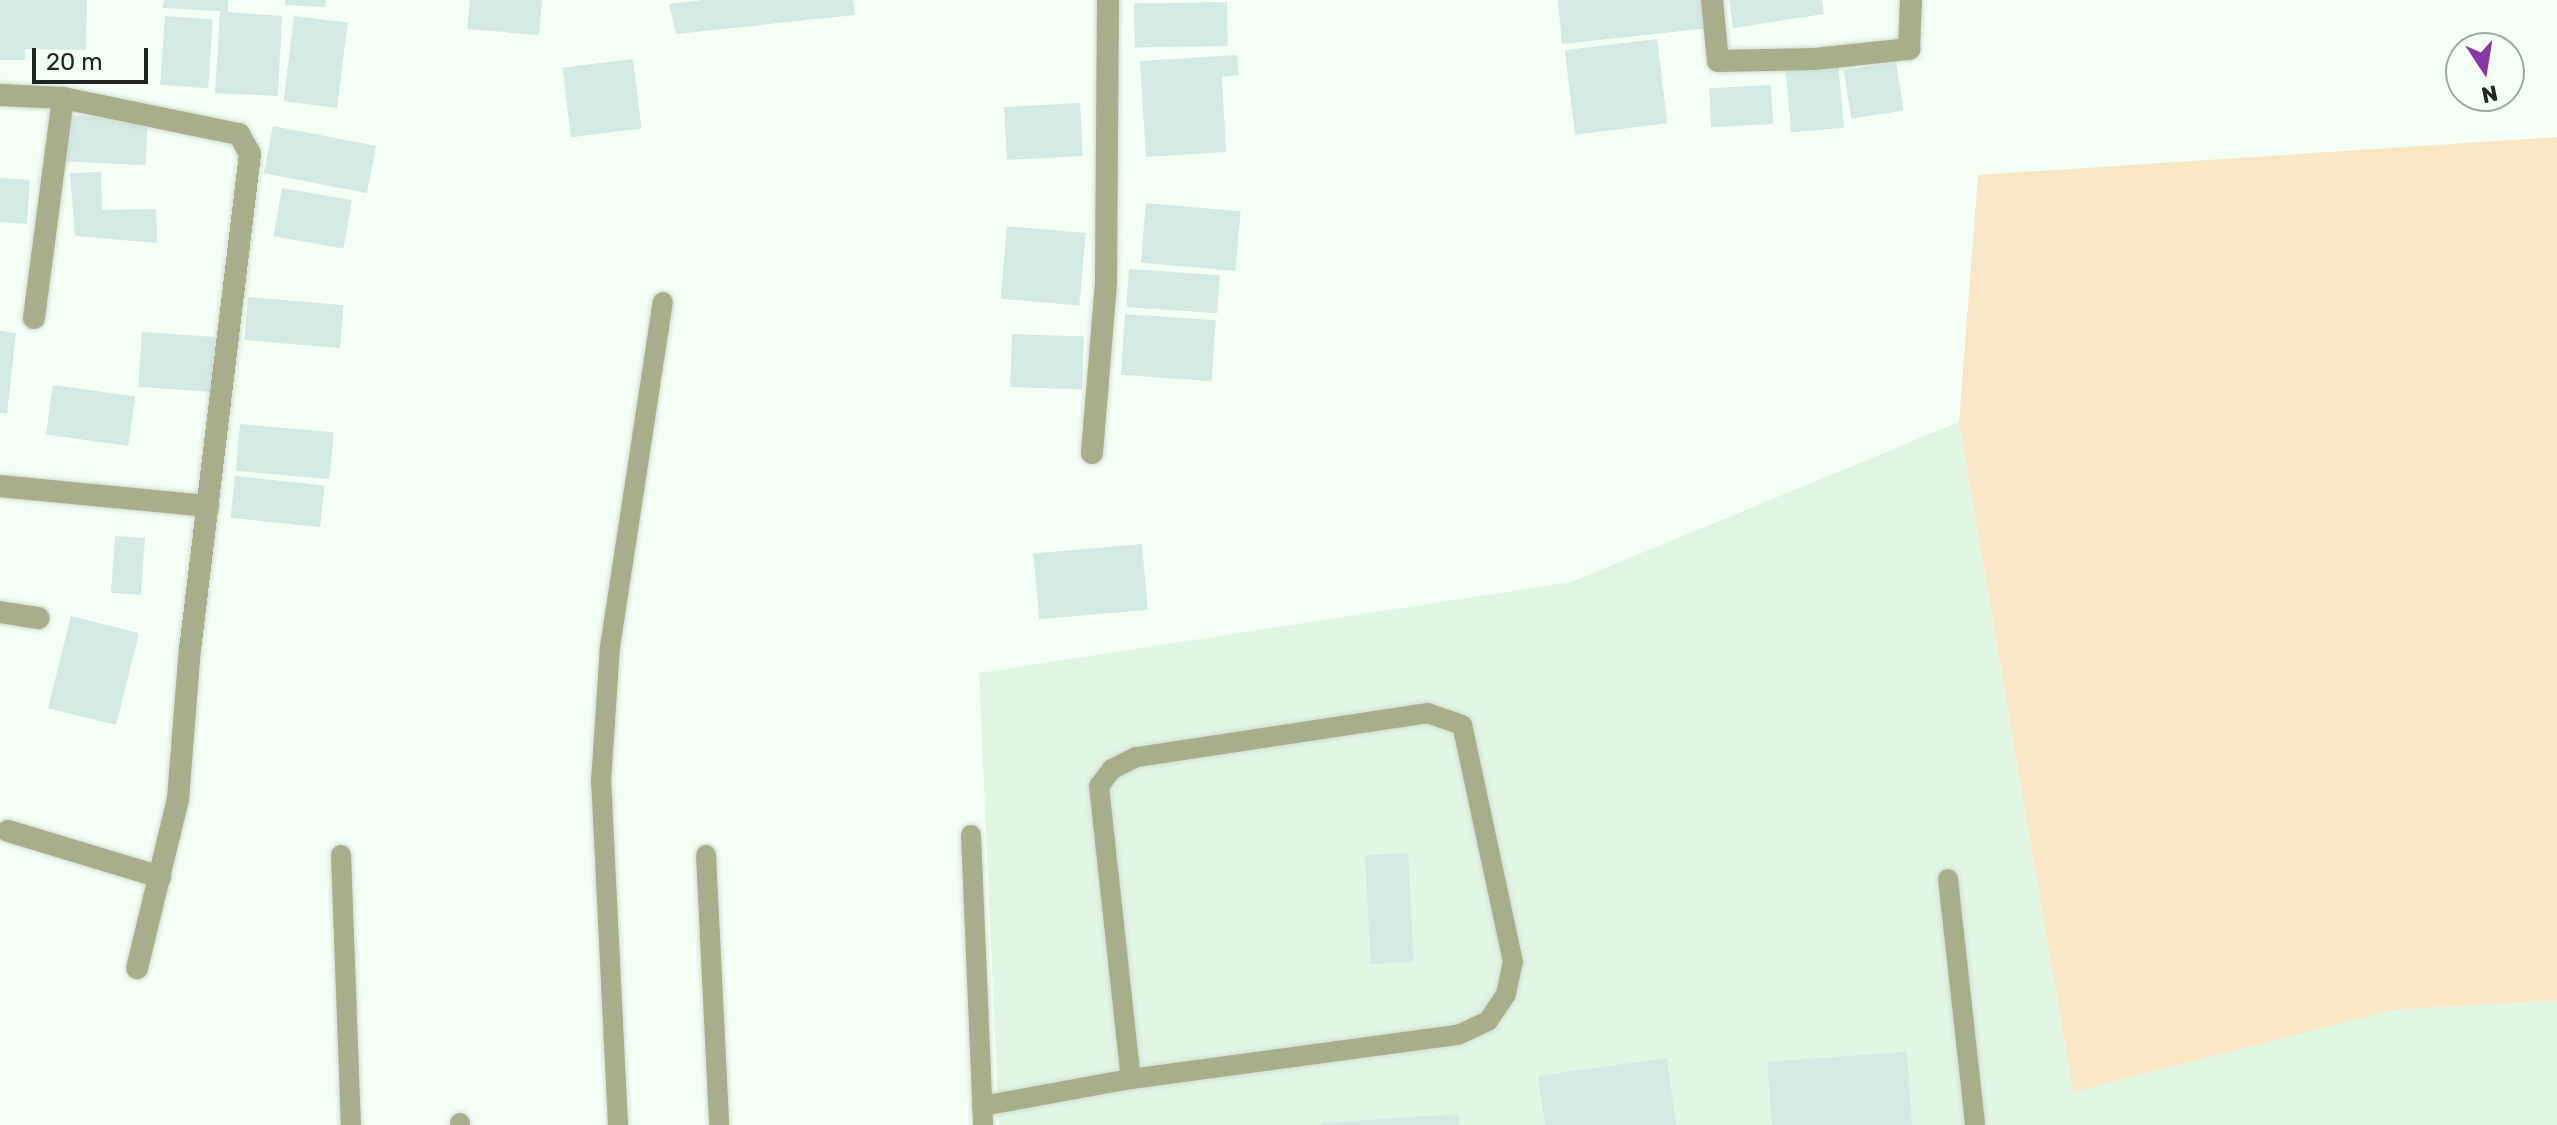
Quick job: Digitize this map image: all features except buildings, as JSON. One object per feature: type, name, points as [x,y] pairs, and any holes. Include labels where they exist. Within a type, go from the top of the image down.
[{"type":"street","points":[[1092,453],[1106,281],[1108,0]]},
{"type":"street","points":[[1712,0],[1718,61],[1815,59],[1909,49],[1911,0]]},
{"type":"street","points":[[0,95],[63,98],[239,134],[250,154],[208,506],[178,799],[137,968]]},
{"type":"street","points":[[34,318],[63,98]]},
{"type":"street","points":[[0,486],[208,506]]},
{"type":"street","points":[[0,612],[39,618]]},
{"type":"street","points":[[8,831],[160,877]]},
{"type":"lane","points":[[618,1125],[601,782],[610,647],[663,302]]},
{"type":"lane","points":[[971,835],[982,1116],[1131,1079],[1458,1035],[1488,1021],[1506,994],[1513,962],[1462,725],[1428,713],[1136,757],[1112,769],[1099,786],[1131,1079]]},
{"type":"lane","points":[[341,855],[351,1125]]},
{"type":"lane","points":[[706,855],[719,1125]]},
{"type":"lane","points":[[1948,879],[1975,1125]]},
{"type":"shaded area","points":[[2557,137],[2557,1000],[2394,1010],[2073,1092],[1959,422],[1978,175]]},
{"type":"shaded area","points":[[1959,422],[2073,1091],[2394,1010],[2557,1000],[2557,1125],[999,1125],[979,673],[1571,582]]}]
